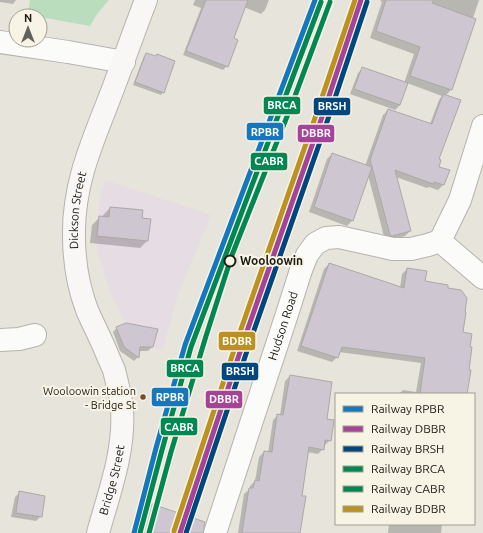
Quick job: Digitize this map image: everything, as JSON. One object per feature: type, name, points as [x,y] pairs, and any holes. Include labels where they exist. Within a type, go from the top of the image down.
[{"type":"street","name":"Dickson Street","points":[[122,425],[122,408],[114,369],[87,309],[80,284],[75,259],[75,210],[80,177],[146,0]]},
{"type":"street","points":[[0,42],[124,62]]},
{"type":"street","points":[[483,126],[460,200],[440,241],[483,278]]},
{"type":"street","name":"Hudson Road","points":[[215,533],[300,270],[307,255],[315,244],[326,238],[339,237],[393,249],[411,249],[440,241]]},
{"type":"street","points":[[0,340],[20,339],[35,335]]},
{"type":"street","name":"Bridge Street","points":[[98,533],[115,471],[122,425]]},
{"type":"shaded area","points":[[105,180],[211,215],[178,294],[163,349],[141,347],[134,343],[110,293],[95,237],[100,197]]},
{"type":"green space","points":[[30,0],[109,0],[97,14],[90,26],[48,18],[48,8],[29,8]]},
{"type":"building","points":[[206,0],[248,0],[234,38],[238,40],[228,67],[186,51]]},
{"type":"building","points":[[386,0],[434,0],[432,3],[476,19],[452,90],[410,76],[420,47],[376,31]]},
{"type":"building","points":[[146,53],[156,56],[157,54],[175,61],[164,93],[135,82]]},
{"type":"building","points":[[362,67],[408,83],[400,105],[354,89]]},
{"type":"building","points":[[443,94],[461,100],[439,159],[441,160],[439,167],[450,170],[444,185],[434,182],[433,184],[395,170],[411,231],[392,236],[390,235],[370,160],[388,109],[432,124]]},
{"type":"building","points":[[332,153],[372,167],[353,221],[314,207]]},
{"type":"building","points":[[110,207],[143,210],[142,218],[151,219],[148,241],[97,236],[99,216],[109,217]]},
{"type":"building","points":[[329,263],[404,288],[407,268],[427,271],[425,281],[448,285],[448,288],[461,290],[467,298],[463,332],[472,334],[469,370],[471,370],[467,393],[420,393],[425,358],[342,347],[338,358],[301,346]]},
{"type":"building","points":[[126,323],[158,329],[153,347],[140,347],[139,358],[124,347],[116,327]]},
{"type":"building","points":[[290,375],[332,382],[327,419],[334,420],[331,441],[325,440],[324,450],[309,447],[302,496],[306,496],[300,533],[242,533],[249,488],[253,488],[255,480],[259,481],[264,451],[272,452],[277,414],[283,415]]},
{"type":"building","points":[[19,491],[45,496],[42,517],[16,513]]},
{"type":"building","points":[[152,504],[205,522],[203,533],[142,533]]},
{"type":"rail line","name":"RPBR","points":[[134,533],[185,345],[315,0]]},
{"type":"rail line","name":"BDBR","points":[[174,531],[240,332],[355,0]]},
{"type":"rail line","name":"DBBR","points":[[180,533],[246,334],[322,117],[361,0]]},
{"type":"rail line","name":"BRCA","points":[[140,533],[191,347],[321,2]]},
{"type":"rail line","name":"CABR","points":[[149,533],[171,452],[232,255],[292,104],[330,2]]},
{"type":"rail line","name":"BRSH","points":[[186,533],[367,2]]},
{"type":"place","name":"Wooloowin","points":[[230,261]]},
{"type":"place","name":"Wooloowin station - Bridge St","points":[[143,397]]}]
